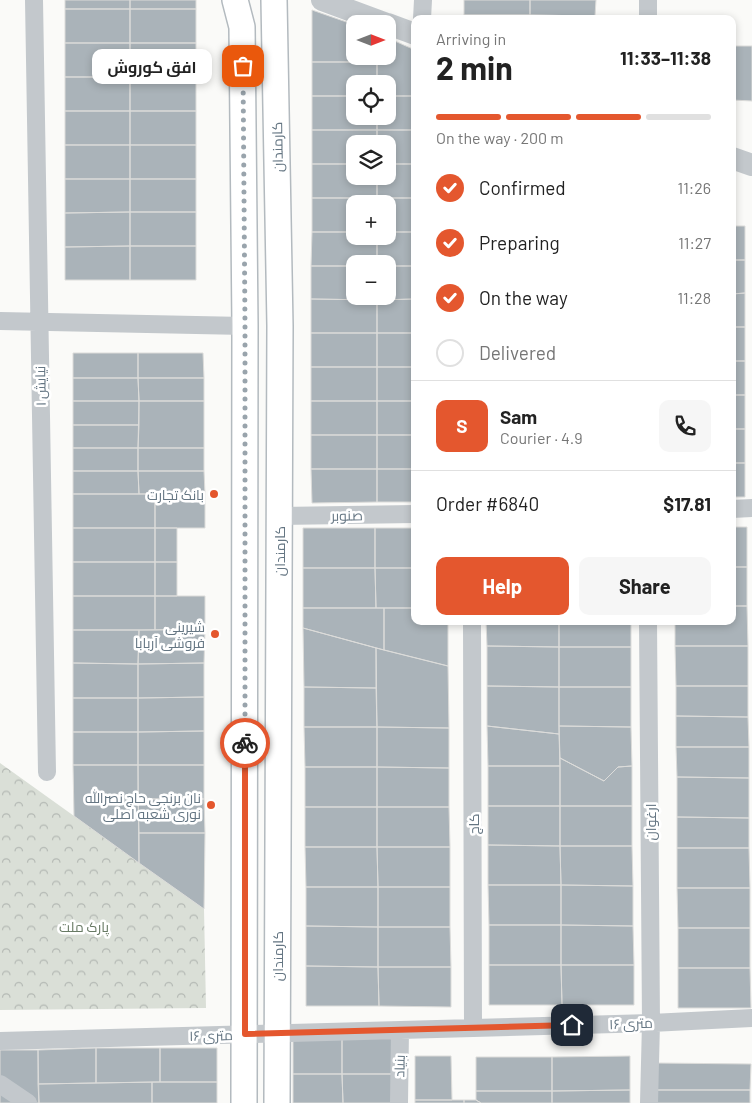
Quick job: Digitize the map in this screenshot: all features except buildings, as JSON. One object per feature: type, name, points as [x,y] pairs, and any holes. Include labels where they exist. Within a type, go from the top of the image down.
[{"type":"main road","points":[[235,0],[242,27],[245,326],[244,1103]]},
{"type":"main road","name":"کارمندان","points":[[274,0],[280,326],[277,1103]]},
{"type":"main road","points":[[245,326],[280,326]]},
{"type":"street","name":"نیایش ۱","points":[[34,0],[47,772]]},
{"type":"street","points":[[322,0],[363,15]]},
{"type":"street","points":[[422,15],[423,0]]},
{"type":"street","points":[[648,0],[648,15]]},
{"type":"street","points":[[396,27],[411,33]]},
{"type":"street","points":[[736,159],[752,165]]},
{"type":"street","points":[[0,321],[245,326]]},
{"type":"street","points":[[736,509],[752,508]]},
{"type":"street","name":"صنوبر","points":[[279,516],[411,514]]},
{"type":"street","name":"کاج","points":[[472,625],[473,1028]]},
{"type":"street","name":"ارغوان","points":[[648,625],[651,1023],[649,1103]]},
{"type":"street","name":"۱۶ متری","points":[[0,1040],[651,1023],[752,1018]]},
{"type":"street","name":"بنیاد","points":[[399,1103],[400,1030]]},
{"type":"street","points":[[0,1084],[28,1103]]},
{"type":"green space","name":"پارک ملت","points":[[0,763],[204,909],[206,1008],[0,1010]]},
{"type":"way so far","points":[[243,66],[245,743]]},
{"type":"place","name":"افق کوروش","points":[[243,66]]},
{"type":"place","name":"بانک تجارت","points":[[214,494]]},
{"type":"place","name":"شیرینی فروشی آربابا","points":[[215,634]]},
{"type":"place","name":"نان برنجی حاج نصرالله نوری شعبه اصلی","points":[[211,805]]},
{"type":"route","points":[[245,743],[245,1034],[572,1025]]}]
